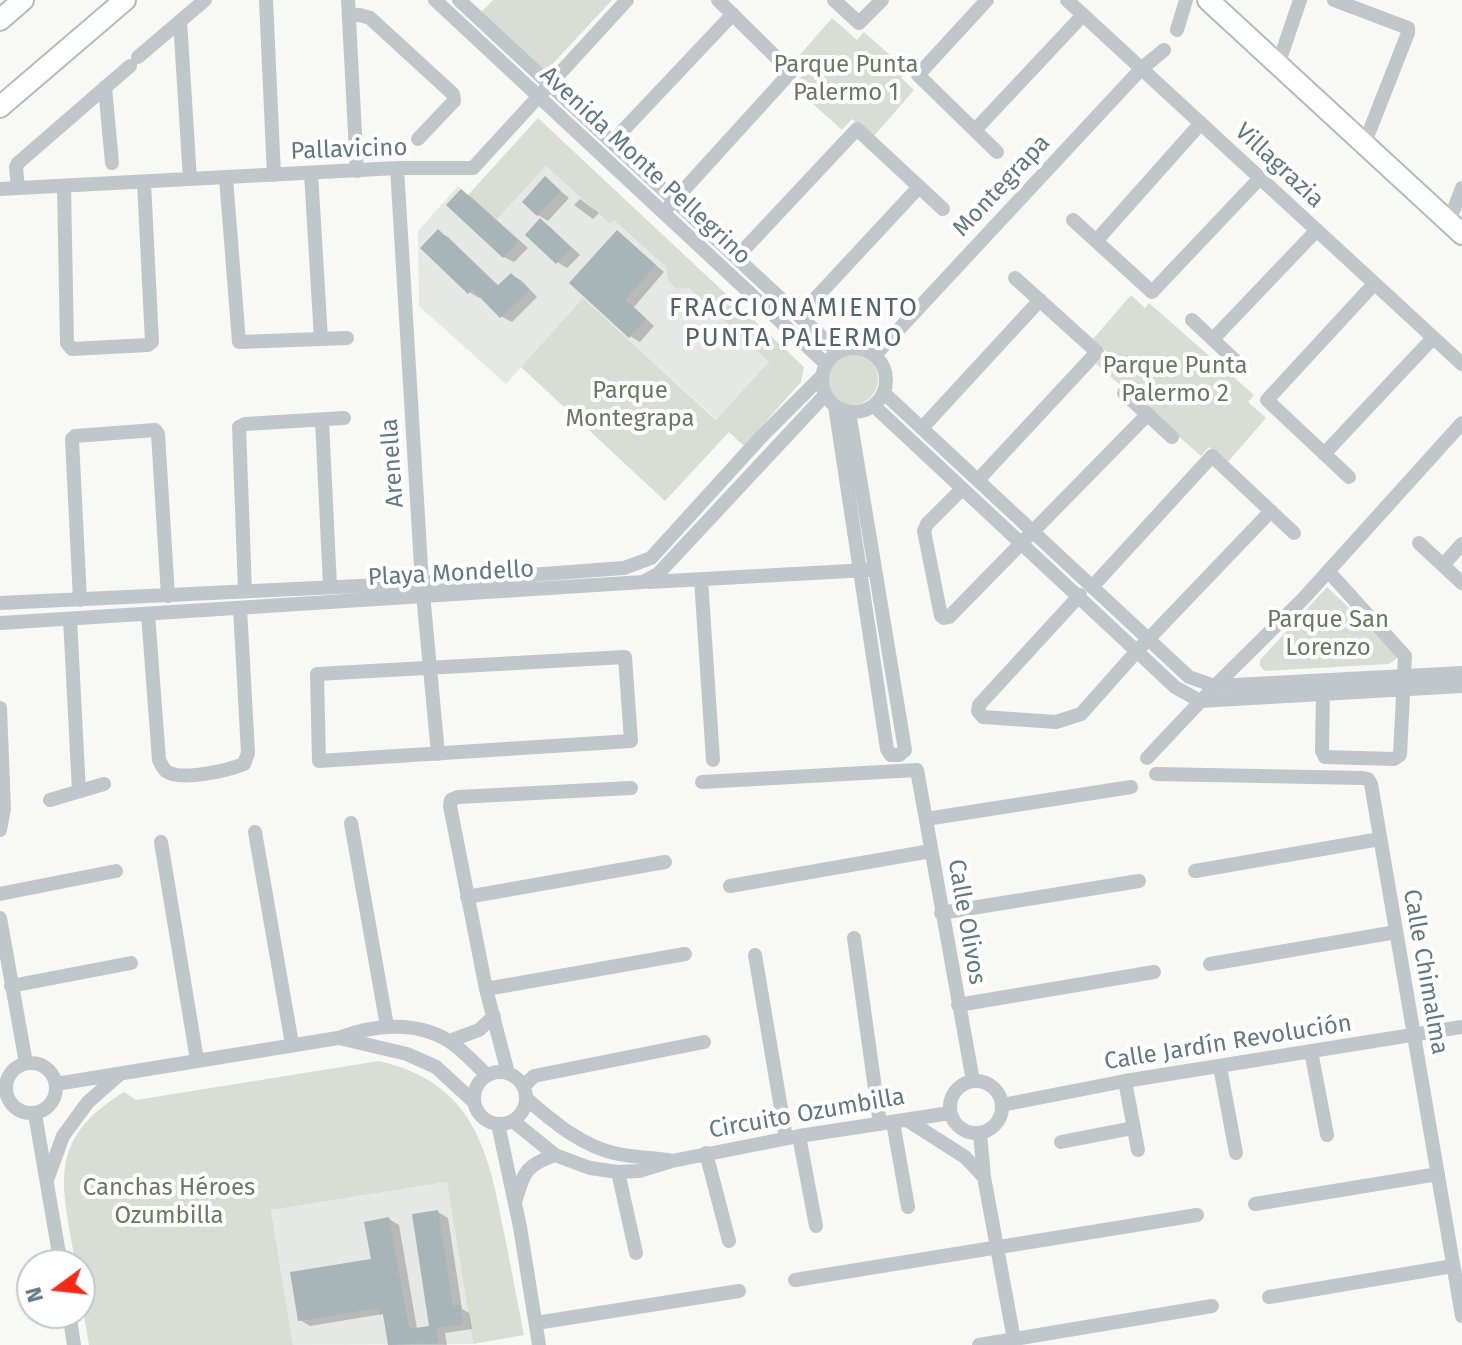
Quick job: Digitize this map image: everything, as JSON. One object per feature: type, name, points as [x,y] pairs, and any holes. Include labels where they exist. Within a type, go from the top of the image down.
[{"type":"street","points":[[0,20],[23,0]]},
{"type":"street","points":[[0,107],[125,0]]},
{"type":"street","points":[[18,188],[18,163],[205,0]]},
{"type":"street","points":[[266,0],[274,175]]},
{"type":"street","points":[[348,0],[357,171]]},
{"type":"street","name":"Avenida Monte Pellegrino","points":[[435,0],[663,212],[824,370]]},
{"type":"street","name":"Pallavicino","points":[[0,189],[397,168],[473,168],[627,0]]},
{"type":"street","points":[[663,212],[790,76],[791,72],[785,64],[718,0]]},
{"type":"street","points":[[834,0],[859,23],[882,0]]},
{"type":"street","points":[[987,0],[918,75],[997,152]]},
{"type":"street","name":"Villagrazia","points":[[1067,0],[1462,364]]},
{"type":"street","points":[[1177,30],[1186,0]]},
{"type":"street","points":[[1208,0],[1455,228]]},
{"type":"street","points":[[1278,65],[1300,0]]},
{"type":"street","points":[[1334,0],[1408,28],[1364,145]]},
{"type":"street","name":"Avenida Monte Pellegrino","points":[[466,2],[838,352]]},
{"type":"street","points":[[613,141],[733,14]]},
{"type":"street","points":[[976,129],[1083,15]]},
{"type":"street","points":[[349,16],[370,18],[453,94],[454,101],[418,139]]},
{"type":"street","points":[[180,21],[190,179]]},
{"type":"street","name":"Montegrapa","points":[[875,355],[1141,69],[1164,50]]},
{"type":"street","points":[[105,87],[112,163]]},
{"type":"street","points":[[1096,241],[1201,123]]},
{"type":"street","points":[[737,257],[857,129],[943,209]]},
{"type":"street","name":"Arenella","points":[[397,168],[424,590],[438,754]]},
{"type":"street","points":[[311,173],[321,339]]},
{"type":"street","points":[[226,178],[239,342],[347,338]]},
{"type":"street","points":[[1073,220],[1152,292],[1260,178]]},
{"type":"street","points":[[64,186],[67,343],[72,349],[148,345],[152,342],[144,182]]},
{"type":"street","points":[[800,315],[919,187]]},
{"type":"street","points":[[1455,228],[1462,188]]},
{"type":"street","points":[[1213,339],[1317,230]]},
{"type":"street","points":[[978,480],[1097,352],[1015,278]]},
{"type":"street","points":[[1349,477],[1267,400],[1374,284]]},
{"type":"street","points":[[922,428],[1040,300]]},
{"type":"street","points":[[1192,320],[1239,364]]},
{"type":"street","points":[[1324,454],[1433,338]]},
{"type":"street","points":[[830,400],[849,412],[874,406],[884,393],[886,379],[883,366],[875,355],[857,348],[838,352],[824,370],[887,749],[891,755],[899,755],[905,750],[849,412]]},
{"type":"street","name":"Playa Mondello","points":[[0,623],[240,608],[638,565],[651,558],[824,370]]},
{"type":"street","points":[[884,393],[1033,531],[1137,651],[1181,692],[1200,701],[1323,694],[1462,673]]},
{"type":"street","points":[[1124,393],[1172,437]]},
{"type":"street","points":[[643,582],[658,574],[725,502],[830,400]]},
{"type":"street","points":[[874,406],[1021,544],[1149,639],[1189,677],[1215,686],[1404,683],[1462,686]]},
{"type":"street","points":[[962,489],[927,524],[924,531],[941,616],[944,618],[949,617],[1148,414]]},
{"type":"street","points":[[245,591],[239,427],[245,424],[344,418]]},
{"type":"street","points":[[322,420],[330,586]]},
{"type":"street","points":[[1147,758],[1328,571],[1462,423]]},
{"type":"street","points":[[80,600],[72,439],[75,436],[155,430],[158,434],[168,596]]},
{"type":"street","points":[[1271,511],[1081,714],[1056,722],[983,717],[978,711],[979,705],[1212,456],[1271,511],[1294,533]]},
{"type":"street","points":[[713,491],[725,502]]},
{"type":"street","points":[[1419,543],[1462,583]]},
{"type":"street","points":[[1443,565],[1462,544]]},
{"type":"street","name":"Playa Mondello","points":[[0,603],[330,586],[424,590],[643,582],[876,568]]},
{"type":"street","points":[[1323,694],[1322,751],[1325,757],[1394,759],[1400,755],[1405,656],[1328,571]]},
{"type":"street","points":[[701,579],[713,760]]},
{"type":"street","points":[[148,614],[159,760],[166,771],[178,776],[230,770],[244,764],[248,753],[240,608]]},
{"type":"street","points":[[70,619],[79,791]]},
{"type":"street","points":[[625,657],[631,741],[319,761],[317,674],[431,666],[625,657]]},
{"type":"street","points":[[0,710],[4,809],[0,830]]},
{"type":"street","name":"Calle Olivos","points":[[702,782],[917,770],[973,1081]]},
{"type":"street","name":"Calle Chimalma","points":[[1156,774],[1368,779],[1371,784],[1462,1316]]},
{"type":"street","points":[[50,800],[104,784]]},
{"type":"street","points":[[926,819],[1131,787]]},
{"type":"street","points":[[508,1073],[486,989],[451,800],[458,797],[631,788]]},
{"type":"street","points":[[351,823],[387,1026]]},
{"type":"street","points":[[255,832],[292,1044]]},
{"type":"street","points":[[1195,871],[1380,839]]},
{"type":"street","points":[[161,842],[197,1060]]},
{"type":"street","points":[[730,886],[931,851]]},
{"type":"street","points":[[467,897],[665,862]]},
{"type":"street","points":[[0,894],[116,871]]},
{"type":"street","points":[[941,913],[1139,881]]},
{"type":"street","points":[[0,918],[26,1063]]},
{"type":"street","points":[[1210,964],[1396,932]]},
{"type":"street","points":[[854,938],[908,1207]]},
{"type":"street","points":[[486,989],[685,954]]},
{"type":"street","points":[[755,955],[792,1137],[816,1226]]},
{"type":"street","points":[[11,986],[131,963]]},
{"type":"street","points":[[958,1005],[1154,972]]},
{"type":"street","points":[[449,1041],[479,1030],[494,1016]]},
{"type":"street","points":[[56,1084],[338,1038],[364,1028],[387,1026],[428,1033],[449,1041],[487,1075]]},
{"type":"street","name":"Calle Jardín Revolución","points":[[1002,1105],[1125,1081],[1462,1027]]},
{"type":"street","points":[[338,1038],[407,1054],[436,1067],[474,1102]]},
{"type":"street","points":[[525,1093],[517,1078],[497,1072],[487,1075],[476,1086],[474,1102],[478,1113],[487,1120],[498,1124],[513,1121],[523,1112],[525,1093],[534,1076],[704,1042]]},
{"type":"street","points":[[1311,1051],[1327,1135]]},
{"type":"street","points":[[26,1063],[39,1064],[50,1072],[56,1084],[55,1097],[47,1108],[35,1114],[22,1113],[2,1093],[6,1079],[14,1068],[26,1063]]},
{"type":"street","points":[[1220,1067],[1236,1153]]},
{"type":"street","points":[[47,1180],[63,1136],[88,1102],[121,1073]]},
{"type":"street","points":[[973,1081],[987,1083],[997,1092],[1002,1105],[1000,1118],[992,1128],[980,1134],[967,1132],[956,1125],[950,1113],[951,1098],[959,1086],[973,1081]]},
{"type":"street","points":[[1125,1081],[1138,1150]]},
{"type":"street","name":"Circuito Ozumbilla","points":[[525,1093],[554,1123],[583,1140],[615,1153],[672,1161]]},
{"type":"street","name":"Circuito Ozumbilla","points":[[513,1121],[555,1155],[590,1168],[618,1172],[639,1171],[706,1153],[792,1137],[950,1113]]},
{"type":"street","points":[[35,1114],[58,1249]]},
{"type":"street","points":[[893,1122],[965,1157],[984,1177]]},
{"type":"street","points":[[498,1124],[539,1343],[523,1345]]},
{"type":"street","points":[[1061,1142],[1133,1128]]},
{"type":"street","points":[[980,1134],[984,1177],[1014,1342]]},
{"type":"street","points":[[706,1153],[729,1241]]},
{"type":"street","points":[[515,1203],[522,1176],[531,1166],[555,1155]]},
{"type":"street","points":[[618,1172],[636,1253]]},
{"type":"street","points":[[1255,1204],[1438,1174]]},
{"type":"street","points":[[795,1280],[1197,1215]]},
{"type":"street","points":[[1269,1297],[1453,1266]]},
{"type":"street","points":[[536,1323],[739,1291]]},
{"type":"street","points":[[979,1345],[1014,1342],[1212,1306]]},
{"type":"shaded area","points":[[546,165],[610,224],[614,219],[666,267],[668,281],[689,288],[770,362],[717,420],[583,298],[506,384],[419,306],[418,231],[458,186],[496,220]]},
{"type":"shaded area","points":[[447,1182],[473,1344],[293,1345],[271,1210]]},
{"type":"green space","points":[[493,0],[612,0],[545,72],[481,12]]},
{"type":"green space","name":"Parque Punta Palermo 1","points":[[832,18],[857,40],[864,32],[907,70],[901,78],[914,90],[873,137],[852,119],[842,130],[793,86],[803,75],[791,65]]},
{"type":"green space","name":"Parque Montegrapa","points":[[538,118],[804,367],[801,382],[744,446],[729,432],[665,501],[521,367],[583,298],[716,420],[769,362],[689,288],[677,289],[668,281],[666,267],[614,220],[610,224],[546,166],[496,220],[468,195]]},
{"type":"green space","name":"Parque Punta Palermo 2","points":[[1131,295],[1145,308],[1149,303],[1254,395],[1248,402],[1266,418],[1227,463],[1209,447],[1201,456],[1096,364],[1107,352],[1093,339]]},
{"type":"green space","points":[[852,353],[870,361],[878,379],[870,397],[852,405],[834,397],[826,379],[834,361]]},
{"type":"green space","name":"Parque San Lorenzo","points":[[1327,587],[1397,653],[1397,658],[1389,664],[1265,671],[1260,666],[1260,660]]},
{"type":"green space","name":"Canchas Héroes Ozumbilla","points":[[379,1061],[411,1071],[436,1085],[456,1103],[471,1123],[482,1147],[498,1201],[524,1335],[473,1344],[447,1182],[271,1210],[293,1345],[89,1345],[86,1329],[96,1329],[96,1249],[73,1249],[66,1211],[65,1167],[70,1147],[81,1128],[99,1110],[124,1092],[136,1100]]},
{"type":"building","points":[[545,176],[561,191],[537,216],[522,202]]},
{"type":"building","points":[[461,189],[519,241],[503,258],[446,205]]},
{"type":"building","points":[[540,218],[571,248],[556,264],[525,235]]},
{"type":"building","points":[[438,229],[497,286],[511,273],[529,290],[500,318],[472,289],[468,294],[420,248]]},
{"type":"building","points":[[617,230],[656,265],[625,300],[646,319],[629,338],[569,283]]},
{"type":"building","points":[[438,1210],[453,1306],[460,1305],[463,1324],[436,1328],[438,1343],[388,1345],[383,1314],[380,1315],[379,1308],[298,1321],[290,1272],[371,1259],[364,1222],[389,1217],[409,1329],[429,1326],[412,1214]]},
{"type":"district","name":"FRACCIONAMIENTO PUNTA PALERMO","points":[[794,324]]}]
